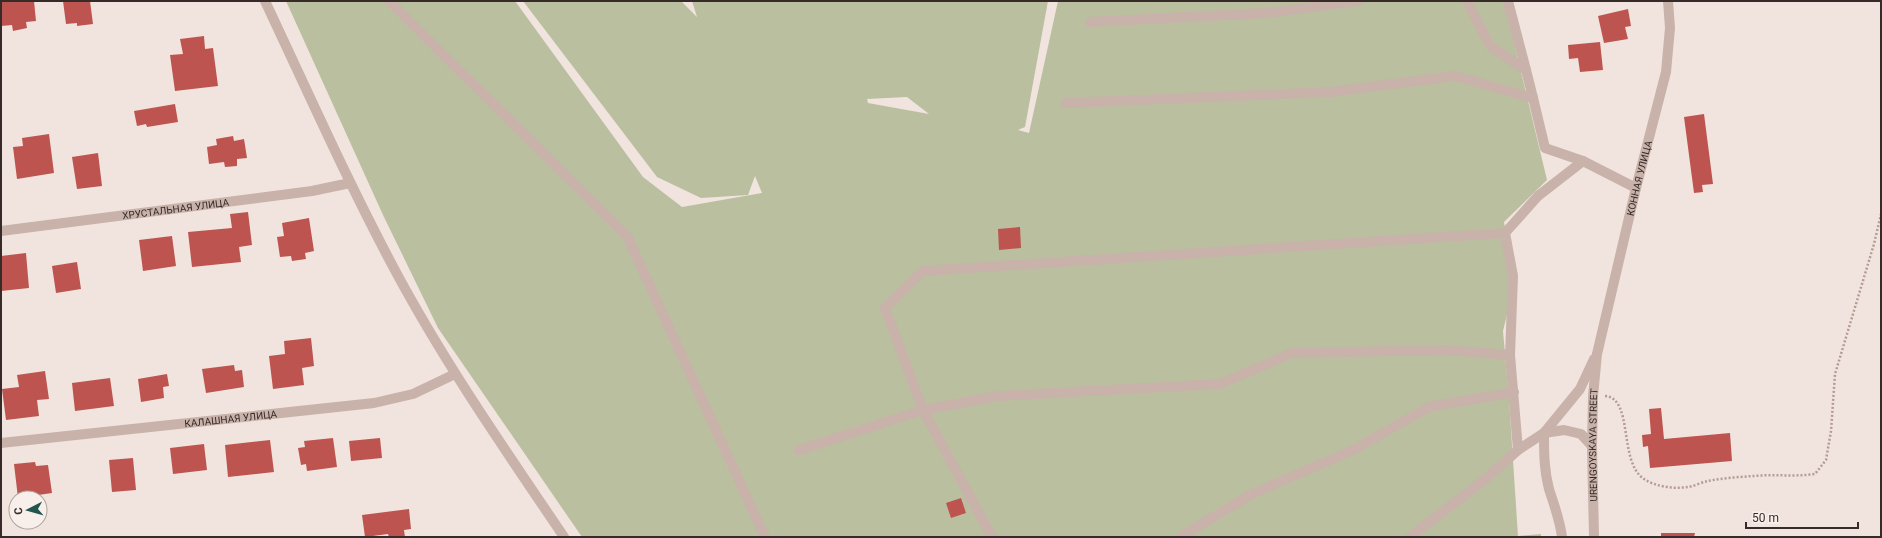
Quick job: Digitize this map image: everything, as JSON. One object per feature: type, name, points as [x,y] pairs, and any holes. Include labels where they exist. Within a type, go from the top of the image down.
[{"type":"street","points":[[265,1],[350,183],[397,275],[455,374],[564,537]]},
{"type":"street","points":[[389,1],[627,236],[764,537]]},
{"type":"street","points":[[1090,22],[1266,13],[1358,1]]},
{"type":"street","points":[[1467,1],[1490,46],[1526,70]]},
{"type":"street","points":[[1508,1],[1545,148],[1583,161],[1636,188]]},
{"type":"street","name":"КОННАЯ УЛИЦА","points":[[1597,354],[1636,188],[1666,72],[1670,28],[1668,1]]},
{"type":"street","points":[[1066,103],[1330,92],[1455,76],[1533,98]]},
{"type":"street","points":[[992,537],[923,410],[885,308],[923,271],[1505,233],[1538,196],[1583,161]]},
{"type":"street","name":"ХРУСТАЛЬНАЯ УЛИЦА","points":[[1,231],[312,191],[350,183]]},
{"type":"street","points":[[1505,233],[1513,276],[1510,355],[1518,450]]},
{"type":"street","points":[[798,450],[923,410],[998,396],[1220,384],[1292,353],[1446,350],[1510,355]]},
{"type":"street","points":[[1410,537],[1489,476],[1518,450],[1544,433],[1560,415],[1580,388],[1597,354]]},
{"type":"street","name":"URENGOYSKAYA STREET","points":[[1594,537],[1592,446],[1593,396],[1597,354]]},
{"type":"street","name":"КАЛАШНАЯ УЛИЦА","points":[[1,443],[374,403],[413,394],[455,374]]},
{"type":"street","points":[[1180,537],[1252,494],[1354,450],[1428,407],[1514,392]]},
{"type":"street","points":[[1544,433],[1564,430],[1581,434],[1592,446]]},
{"type":"street","points":[[1544,433],[1544,464],[1549,488],[1561,524],[1562,537]]},
{"type":"path","points":[[1593,396],[1609,396],[1617,402],[1622,411],[1629,459],[1643,478],[1658,486],[1688,487],[1708,481],[1756,476],[1799,476],[1814,474],[1826,460],[1831,431],[1835,374],[1874,244],[1881,214]]},
{"type":"green space","points":[[286,1],[515,1],[643,177],[682,207],[762,193],[755,176],[748,195],[701,198],[657,177],[523,1],[681,1],[697,17],[692,1],[1048,1],[1025,127],[1018,130],[1029,133],[1058,1],[1504,1],[1547,180],[1504,222],[1515,281],[1503,331],[1518,536],[1541,534],[1541,537],[582,537],[438,328],[383,215]],"holes":[[[907,97],[929,114],[868,103],[867,99]]]},
{"type":"building","points":[[34,1],[36,21],[26,22],[27,28],[13,31],[12,25],[1,26],[1,2]]},
{"type":"building","points":[[63,1],[90,1],[93,24],[77,26],[77,23],[66,24]]},
{"type":"building","points":[[1628,9],[1631,26],[1625,27],[1628,39],[1604,43],[1598,16]]},
{"type":"building","points":[[204,36],[205,49],[213,48],[218,86],[175,91],[170,55],[183,54],[180,39]]},
{"type":"building","points":[[1600,42],[1603,70],[1580,72],[1578,58],[1569,59],[1568,45]]},
{"type":"building","points":[[175,104],[178,122],[147,127],[146,124],[137,126],[134,111]]},
{"type":"building","points":[[1704,114],[1713,184],[1702,185],[1703,192],[1694,193],[1684,117]]},
{"type":"building","points":[[49,134],[54,173],[17,179],[13,147],[23,146],[22,138]]},
{"type":"building","points":[[233,136],[234,141],[244,139],[247,158],[237,159],[237,166],[225,167],[224,162],[209,164],[207,147],[217,145],[216,139]]},
{"type":"building","points":[[98,153],[102,186],[77,189],[72,157]]},
{"type":"building","points":[[248,212],[252,245],[239,247],[241,262],[192,267],[188,232],[232,228],[230,214]]},
{"type":"building","points":[[309,218],[314,251],[305,253],[306,259],[292,261],[291,256],[280,257],[277,237],[284,236],[282,223]]},
{"type":"building","points":[[1020,227],[1021,248],[999,250],[998,229]]},
{"type":"building","points":[[172,236],[176,266],[143,271],[139,240]]},
{"type":"building","points":[[26,253],[29,288],[1,291],[1,256]]},
{"type":"building","points":[[77,262],[81,289],[56,293],[52,266]]},
{"type":"building","points":[[311,338],[314,366],[302,368],[304,385],[273,389],[269,356],[285,354],[284,341]]},
{"type":"building","points":[[234,365],[235,371],[242,370],[244,387],[206,393],[202,369]]},
{"type":"building","points":[[45,371],[49,399],[37,400],[39,416],[6,420],[2,389],[19,387],[17,375]]},
{"type":"building","points":[[167,374],[169,386],[163,387],[164,398],[141,402],[138,379]]},
{"type":"building","points":[[110,378],[114,406],[75,411],[72,383]]},
{"type":"building","points":[[1661,408],[1664,439],[1730,433],[1732,461],[1650,468],[1648,446],[1643,447],[1642,435],[1651,434],[1649,409]]},
{"type":"building","points":[[333,438],[337,467],[307,471],[306,464],[301,465],[298,448],[305,447],[304,441]]},
{"type":"building","points":[[380,438],[382,458],[351,461],[349,441]]},
{"type":"building","points":[[270,440],[274,472],[228,477],[225,445]]},
{"type":"building","points":[[204,444],[207,470],[173,474],[170,448]]},
{"type":"building","points":[[133,458],[136,490],[112,492],[109,460]]},
{"type":"building","points":[[35,462],[36,466],[48,465],[52,493],[48,494],[48,490],[17,490],[14,464]]},
{"type":"building","points":[[961,498],[966,513],[951,518],[946,503]]},
{"type":"building","points":[[409,509],[411,529],[404,530],[405,537],[389,537],[388,534],[365,537],[362,515]]},
{"type":"building","points":[[1661,533],[1695,533],[1694,537],[1661,537]]}]
